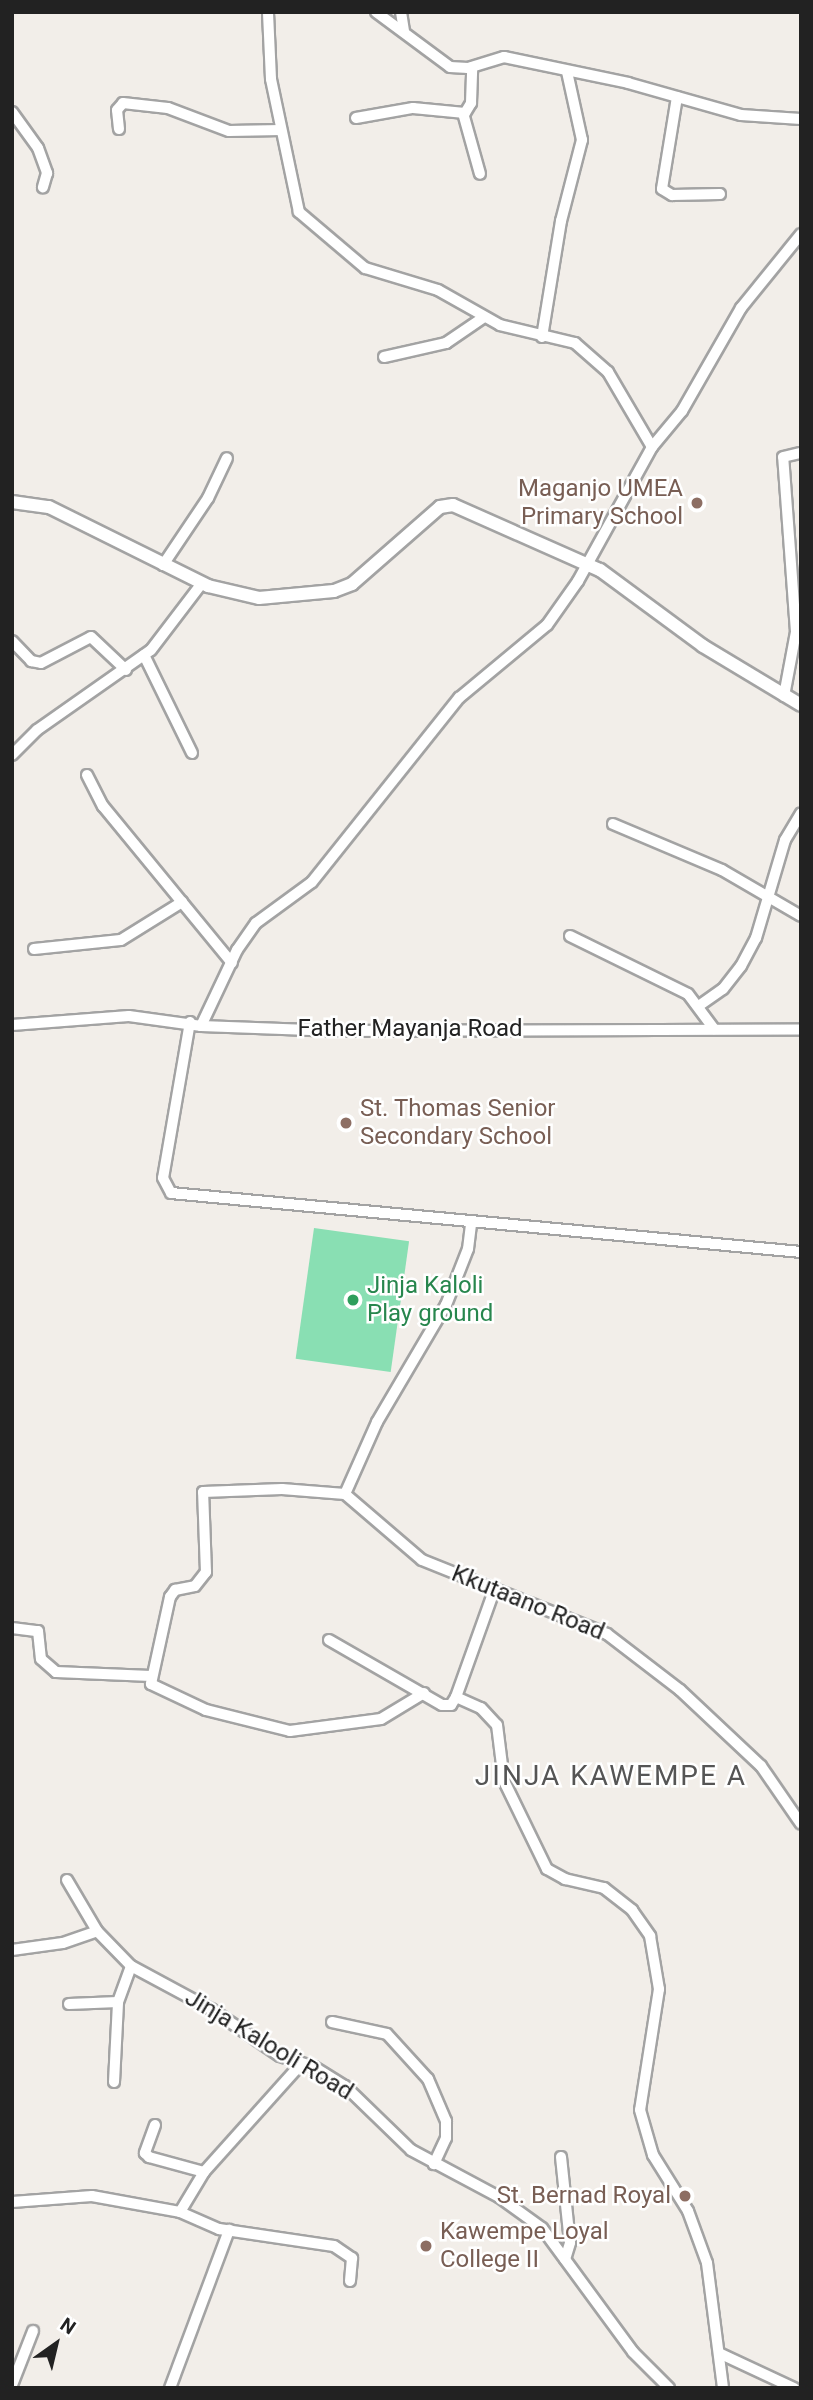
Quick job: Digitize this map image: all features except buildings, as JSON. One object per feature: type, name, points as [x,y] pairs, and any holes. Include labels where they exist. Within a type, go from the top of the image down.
[{"type":"street","points":[[268,12],[271,79],[295,204],[306,220],[365,268],[438,290],[484,317],[542,337],[564,340],[590,353],[608,372],[652,447]]},
{"type":"street","points":[[376,12],[450,67],[472,67],[504,57],[677,97],[741,115],[801,119]]},
{"type":"street","points":[[401,12],[404,32]]},
{"type":"street","points":[[463,113],[471,103],[472,67]]},
{"type":"street","points":[[542,337],[561,221],[582,141],[568,72]]},
{"type":"street","points":[[677,97],[662,189],[672,195],[720,194]]},
{"type":"street","points":[[118,129],[117,110],[123,103],[168,108],[229,131],[281,130]]},
{"type":"street","points":[[356,118],[412,108],[463,113]]},
{"type":"street","points":[[12,112],[38,148],[47,173],[43,187]]},
{"type":"street","points":[[463,113],[481,174]]},
{"type":"street","points":[[201,1026],[232,963],[256,923],[312,882],[460,698],[547,625],[578,582],[584,563],[652,447],[682,411],[741,308],[801,234]]},
{"type":"street","points":[[384,357],[446,343],[484,317]]},
{"type":"street","points":[[785,696],[796,632],[783,457],[801,453]]},
{"type":"street","points":[[163,565],[208,498],[227,458]]},
{"type":"street","points":[[12,502],[49,508],[202,583],[259,598],[334,591],[352,584],[440,507],[453,505],[600,570],[694,639],[801,705]]},
{"type":"street","points":[[12,755],[37,730],[144,655],[177,620],[202,583]]},
{"type":"street","points":[[12,642],[31,661],[41,663],[92,638],[126,670]]},
{"type":"street","points":[[144,655],[192,753]]},
{"type":"street","points":[[87,775],[103,806],[232,963]]},
{"type":"street","points":[[700,1005],[723,989],[741,966],[755,938],[785,840],[801,813]]},
{"type":"street","points":[[613,824],[723,870],[801,916]]},
{"type":"street","points":[[34,949],[121,940],[182,902]]},
{"type":"street","points":[[569,936],[688,993],[700,1005],[714,1029]]},
{"type":"street","name":"Father Mayanja Road","points":[[12,1025],[129,1016],[190,1021],[201,1026],[337,1031],[801,1029]]},
{"type":"street","points":[[190,1021],[171,1119],[165,1187],[171,1193],[801,1252]]},
{"type":"street","points":[[424,1693],[381,1719],[290,1731],[206,1710],[155,1688],[151,1676],[170,1597],[195,1586],[205,1572],[203,1492],[282,1489],[345,1494],[377,1422],[446,1306],[468,1250],[471,1223]]},
{"type":"street","name":"Kkutaano Road","points":[[345,1494],[422,1560],[607,1634],[635,1653],[761,1766],[801,1824]]},
{"type":"street","points":[[329,1640],[446,1706],[456,1697],[495,1588]]},
{"type":"street","points":[[12,1628],[38,1631],[41,1659],[56,1672],[151,1676]]},
{"type":"street","points":[[456,1697],[481,1708],[497,1725],[504,1781],[547,1869],[565,1879],[604,1888],[632,1910],[650,1936],[659,1989],[640,2110],[653,2155],[688,2211],[702,2246],[721,2354],[723,2388]]},
{"type":"street","name":"Jinja Kalooli Road","points":[[67,1880],[97,1931],[131,1966],[300,2065],[314,2067],[345,2087],[411,2150],[525,2215],[558,2245],[565,2259],[633,2352],[669,2388]]},
{"type":"street","points":[[12,1950],[63,1943],[97,1931]]},
{"type":"street","points":[[114,2082],[118,2002],[131,1966]]},
{"type":"street","points":[[69,2004],[118,2002]]},
{"type":"street","points":[[332,2022],[387,2034],[428,2079],[446,2121],[446,2138],[434,2164]]},
{"type":"street","points":[[180,2213],[204,2172],[300,2065]]},
{"type":"street","points":[[155,2125],[145,2153],[149,2157],[204,2172]]},
{"type":"street","points":[[561,2157],[570,2243],[565,2259]]},
{"type":"street","points":[[12,2202],[92,2196],[180,2213],[229,2230],[334,2246],[352,2258],[350,2281]]},
{"type":"street","points":[[170,2388],[229,2230]]},
{"type":"street","points":[[12,2385],[33,2331]]},
{"type":"street","points":[[721,2354],[795,2388],[801,2382]]},
{"type":"green space","name":"Jinja Kaloli Play ground","points":[[314,1228],[409,1241],[391,1372],[296,1359]]},
{"type":"place","name":"Maganjo UMEA Primary School","points":[[697,503]]},
{"type":"place","name":"St. Thomas Senior Secondary School","points":[[346,1123]]},
{"type":"place","name":"Jinja Kaloli Play ground","points":[[353,1300]]},
{"type":"place","name":"St. Bernad Royal","points":[[685,2196]]},
{"type":"place","name":"Kawempe Loyal College II","points":[[426,2246]]},
{"type":"district","name":"JINJA KAWEMPE A","points":[[611,1776]]}]
